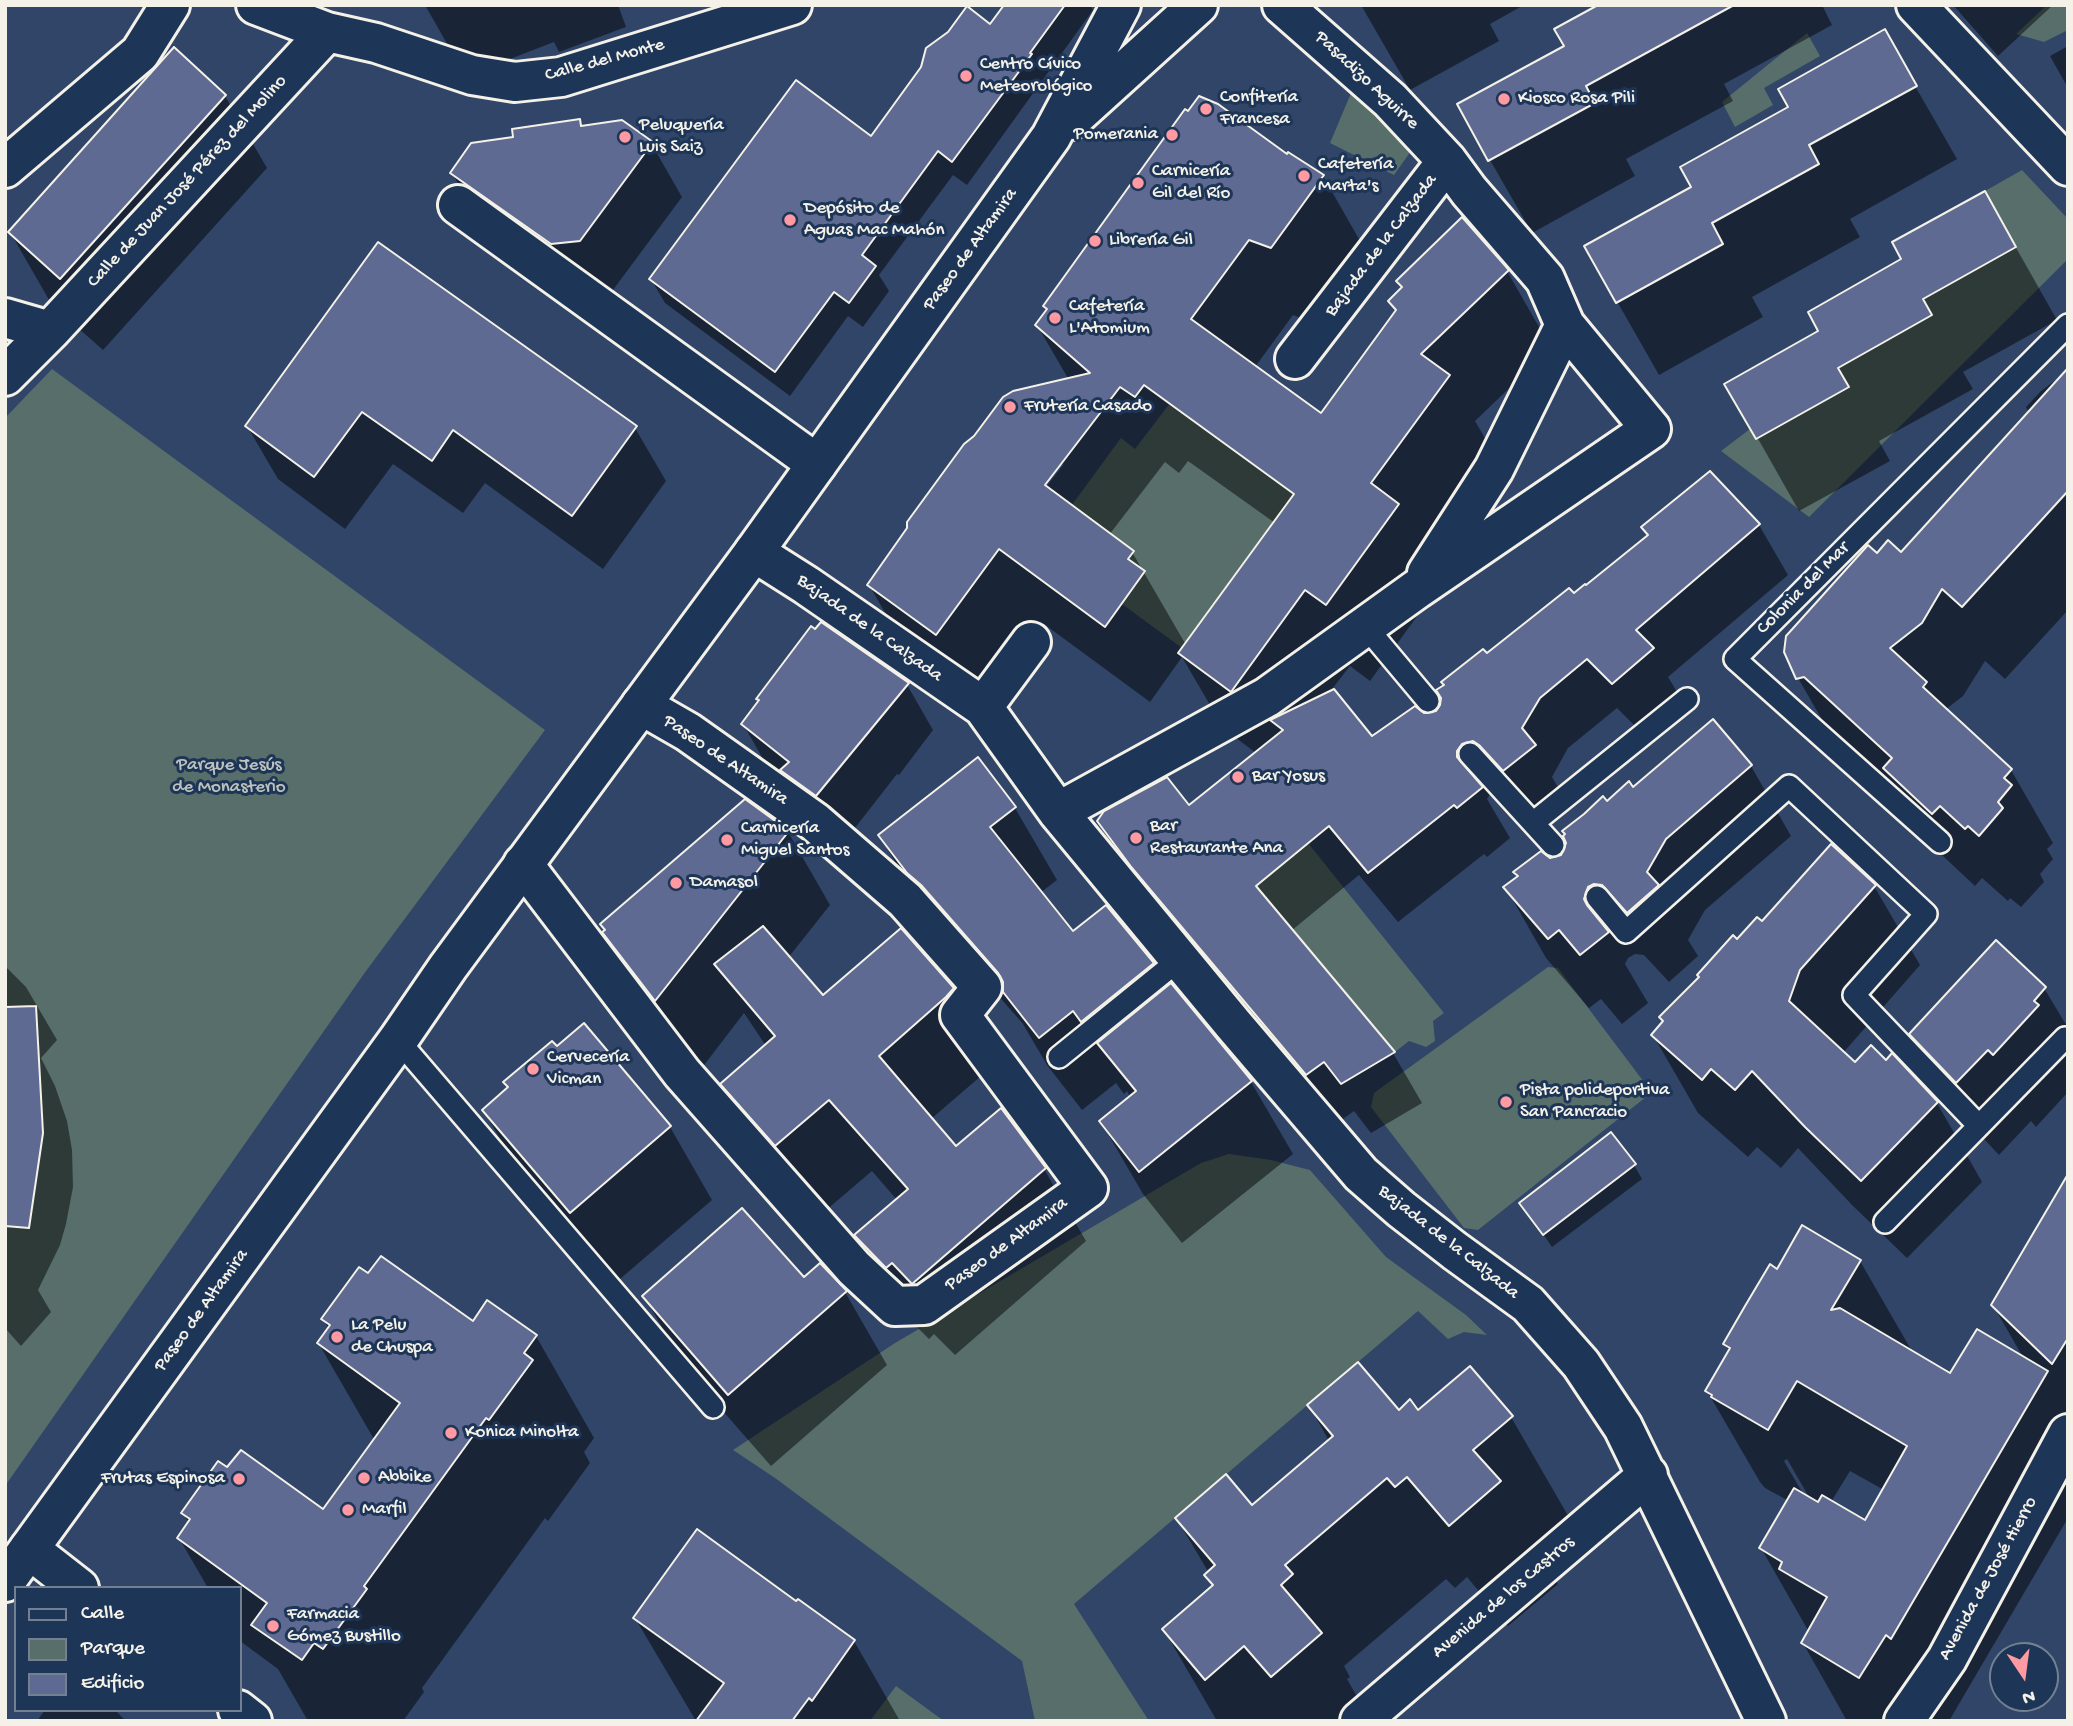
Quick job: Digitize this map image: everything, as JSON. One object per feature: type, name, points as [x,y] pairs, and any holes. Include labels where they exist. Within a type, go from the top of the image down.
[{"type":"street","points":[[5,168],[140,53],[170,5]]},
{"type":"street","name":"Calle del Monte","points":[[256,5],[327,32],[376,43],[472,75],[515,82],[561,77],[792,5]]},
{"type":"street","name":"Paseo de Altamira","points":[[5,1582],[523,864],[754,552],[1051,138],[1121,5]]},
{"type":"street","name":"Paseo de Altamira","points":[[1051,138],[1198,5]]},
{"type":"street","name":"Pasadizo Aguirre","points":[[1282,5],[1390,100],[1447,161]]},
{"type":"street","points":[[1916,5],[2068,166]]},
{"type":"street","name":"Calle de Juan José Pérez del Molino","points":[[5,376],[50,331],[327,32]]},
{"type":"street","name":"Bajada de la Calzada","points":[[1058,811],[1267,697],[1417,589],[1650,429],[1565,325],[1545,279],[1469,191],[1447,161],[1295,359]]},
{"type":"street","points":[[458,205],[817,464]]},
{"type":"street","points":[[5,318],[50,331]]},
{"type":"street","name":"Bajada de la Calzada","points":[[1417,589],[1494,469],[1565,325]]},
{"type":"street","points":[[1494,469],[1509,496],[1526,513]]},
{"type":"street","name":"Bajada de la Calzada","points":[[754,552],[983,707],[1058,811],[1233,1024],[1361,1174],[1455,1251],[1528,1304],[1581,1364],[1623,1427],[1648,1475],[1766,1721]]},
{"type":"street","points":[[983,707],[1031,642]]},
{"type":"street","name":"Paseo de Altamira","points":[[523,864],[682,1073],[854,1268],[895,1306],[924,1305],[1088,1188],[960,1015],[982,988],[905,900],[815,822],[688,732],[641,705]]},
{"type":"street","name":"Avenida de José Hierro","points":[[1904,1721],[1947,1659],[2068,1434]]},
{"type":"street","name":"Avenida de los Castros","points":[[1360,1721],[1648,1475]]},
{"type":"street","points":[[29,1549],[76,1586]]},
{"type":"lane","name":"Colonia del Mar","points":[[1940,842],[1735,659],[2068,325]]},
{"type":"lane","points":[[1366,626],[1428,701]]},
{"type":"lane","points":[[1533,823],[1687,699]]},
{"type":"lane","points":[[1470,754],[1553,845]]},
{"type":"lane","points":[[1597,897],[1626,932],[1789,786],[1926,914],[1854,995],[1979,1126]]},
{"type":"lane","points":[[1059,1057],[1181,960]]},
{"type":"lane","points":[[1885,1222],[2065,1038]]},
{"type":"lane","points":[[398,1040],[713,1407]]},
{"type":"green space","points":[[2047,5],[2068,5],[2068,30],[2044,42],[2016,34]]},
{"type":"green space","points":[[1807,33],[1820,56],[1764,88],[1773,105],[1735,127],[1722,102]]},
{"type":"green space","points":[[1354,86],[1416,144],[1394,175],[1330,143]]},
{"type":"green space","points":[[2022,170],[2068,219],[2068,259],[1809,517],[1721,451],[1750,429],[1756,439],[1849,388],[1838,368],[1932,316],[1923,299],[2016,247],[1985,191]]},
{"type":"green space","name":"Parque Jesús de Monasterio","points":[[52,369],[545,730],[366,971],[5,1486],[5,418]]},
{"type":"green space","points":[[1174,398],[1193,421],[1256,467],[1345,465],[1252,552],[1182,648],[1122,604],[1145,571],[1128,559],[1133,550],[1089,518],[1066,513],[1121,438],[1135,449]]},
{"type":"green space","points":[[1308,843],[1444,1013],[1433,1021],[1435,1041],[1426,1047],[1409,1041],[1395,1052],[1255,885]]},
{"type":"green space","name":"Pista polideportiva San Pancracio","points":[[1548,967],[1558,968],[1647,1086],[1646,1097],[1478,1230],[1464,1228],[1371,1107],[1374,1093]]},
{"type":"green space","points":[[1229,1154],[1271,1160],[1310,1170],[1386,1257],[1466,1315],[1487,1335],[1464,1332],[1448,1339],[1418,1311],[1074,1604],[1149,1721],[1035,1721],[1022,1661],[775,1478],[733,1450],[895,1343],[1201,1163]]},
{"type":"green space","points":[[896,1686],[944,1721],[870,1721]]},
{"type":"building","name":"Depósito de Aguas Mac Mahón","points":[[1004,5],[1065,5],[952,162],[938,151],[862,255],[876,266],[849,303],[834,292],[775,372],[649,279],[796,80],[871,136],[921,67],[926,48],[948,32],[967,6],[990,24]]},
{"type":"building","points":[[1598,5],[1734,5],[1586,86],[1595,103],[1488,161],[1457,104],[1564,46],[1554,29]]},
{"type":"building","points":[[1885,29],[1917,86],[1809,145],[1819,164],[1712,223],[1723,244],[1616,303],[1584,246],[1691,187],[1680,167],[1788,107],[1778,89]]},
{"type":"building","points":[[174,47],[226,95],[60,279],[8,232]]},
{"type":"building","points":[[1199,96],[1218,104],[1287,154],[1288,152],[1324,175],[1271,248],[1249,240],[1191,319],[1321,413],[1396,310],[1388,301],[1402,287],[1396,281],[1462,217],[1509,270],[1421,354],[1450,375],[1371,483],[1399,504],[1326,605],[1305,590],[1231,692],[1178,653],[1294,494],[1144,385],[1135,397],[1120,387],[1045,485],[1134,551],[1128,559],[1145,571],[1105,627],[999,549],[936,635],[867,585],[907,528],[907,522],[964,444],[974,436],[1003,397],[1013,391],[1090,373],[1035,325],[1047,309],[1043,306],[1185,109],[1188,111]]},
{"type":"building","points":[[580,119],[581,126],[622,120],[653,142],[580,241],[551,244],[450,173],[471,143],[513,137],[512,129]]},
{"type":"building","points":[[1985,191],[2016,247],[1923,299],[1932,315],[1838,368],[1849,387],[1756,439],[1724,384],[1818,331],[1808,312],[1901,259],[1892,242]]},
{"type":"building","points":[[378,242],[637,426],[572,516],[453,430],[432,461],[362,412],[314,477],[245,426]]},
{"type":"building","points":[[2068,368],[2068,491],[1962,607],[1942,589],[1922,623],[1890,648],[1927,682],[1923,687],[2012,769],[2004,778],[2012,785],[1998,802],[2003,808],[1979,836],[1968,826],[1965,829],[1940,806],[1932,814],[1883,768],[1892,758],[1804,677],[1796,679],[1784,652],[1786,636],[1868,545],[1877,553],[1888,540],[1901,552]]},
{"type":"building","points":[[1710,471],[1760,524],[1636,630],[1654,648],[1612,684],[1587,659],[1540,698],[1522,728],[1536,745],[1503,771],[1473,741],[1462,744],[1457,751],[1457,757],[1483,787],[1457,808],[1454,805],[1368,873],[1329,826],[1256,886],[1395,1052],[1341,1084],[1324,1062],[1306,1075],[1132,868],[1097,821],[1104,811],[1167,777],[1189,805],[1283,730],[1270,720],[1334,689],[1372,736],[1415,706],[1424,713],[1436,711],[1441,698],[1436,690],[1444,685],[1441,682],[1483,649],[1487,653],[1569,588],[1574,593],[1586,585],[1648,535],[1641,527]]},
{"type":"building","points":[[821,622],[909,683],[816,796],[780,770],[789,762],[741,724],[759,700],[756,699],[811,626],[815,629]]},
{"type":"building","points":[[1713,719],[1752,765],[1666,839],[1647,872],[1659,885],[1627,913],[1602,885],[1594,884],[1588,887],[1584,899],[1609,932],[1580,955],[1559,930],[1548,939],[1503,887],[1518,876],[1513,872],[1541,851],[1550,858],[1561,855],[1566,843],[1562,831],[1603,796],[1607,801],[1629,781],[1633,787]]},
{"type":"building","points":[[978,757],[1016,807],[990,827],[1073,931],[1106,905],[1154,963],[1081,1022],[1073,1011],[1039,1038],[1003,992],[1003,982],[998,973],[921,885],[907,873],[878,835]]},
{"type":"building","points":[[745,799],[789,831],[655,1001],[602,932],[605,930],[600,924]]},
{"type":"building","points":[[1831,844],[1876,885],[1800,970],[1789,1001],[1855,1062],[1871,1045],[1886,1060],[1892,1053],[1938,1102],[1861,1181],[1752,1071],[1735,1090],[1711,1069],[1702,1080],[1651,1035],[1663,1021],[1659,1017],[1699,977],[1697,975],[1733,935],[1737,939],[1757,917],[1762,921]]},
{"type":"building","points":[[763,926],[823,995],[901,928],[954,988],[879,1056],[956,1146],[1001,1108],[1046,1168],[912,1284],[892,1263],[886,1268],[854,1235],[908,1189],[829,1100],[775,1146],[720,1084],[775,1036],[714,964]]},
{"type":"building","points":[[1996,940],[2046,987],[2034,1001],[2039,1005],[1993,1055],[1988,1050],[1956,1083],[1909,1034]]},
{"type":"building","points":[[1171,983],[1252,1081],[1139,1172],[1099,1121],[1136,1091],[1097,1043]]},
{"type":"building","points":[[36,1006],[43,1133],[29,1228],[5,1226],[5,1007]]},
{"type":"building","points":[[584,1023],[671,1126],[570,1213],[482,1110],[508,1087],[503,1082],[552,1041],[557,1046]]},
{"type":"building","points":[[1611,1132],[1636,1164],[1543,1235],[1519,1203]]},
{"type":"building","points":[[2068,1174],[2068,1338],[2052,1364],[1991,1305]]},
{"type":"building","points":[[742,1208],[804,1277],[820,1263],[847,1291],[728,1395],[642,1296]]},
{"type":"building","points":[[1802,1225],[1861,1260],[1831,1310],[1840,1308],[1950,1373],[1977,1329],[2048,1371],[1891,1639],[1886,1635],[1859,1678],[1801,1643],[1827,1597],[1779,1569],[1782,1562],[1759,1548],[1794,1488],[1818,1502],[1822,1495],[1865,1520],[1907,1446],[1797,1381],[1768,1430],[1705,1391],[1730,1348],[1723,1344],[1745,1306],[1770,1264],[1777,1269]]},
{"type":"building","points":[[381,1256],[473,1321],[487,1300],[537,1335],[524,1353],[533,1360],[489,1420],[486,1418],[364,1586],[367,1589],[323,1649],[314,1643],[302,1660],[251,1625],[267,1603],[177,1538],[190,1519],[181,1513],[218,1461],[227,1467],[241,1450],[323,1509],[400,1403],[317,1343],[330,1325],[321,1319],[359,1267],[368,1273]]},
{"type":"building","points":[[1358,1362],[1399,1410],[1410,1399],[1418,1410],[1470,1366],[1513,1416],[1473,1450],[1501,1481],[1449,1526],[1407,1477],[1395,1487],[1387,1478],[1285,1565],[1293,1574],[1281,1585],[1322,1633],[1271,1677],[1244,1646],[1205,1680],[1162,1629],[1213,1585],[1204,1575],[1215,1565],[1175,1518],[1226,1474],[1252,1505],[1333,1436],[1307,1405]]},
{"type":"building","points":[[697,1529],[855,1640],[812,1701],[809,1698],[792,1721],[696,1721],[724,1683],[633,1618]]},
{"type":"place","name":"Centro Cívico Meteorológico","points":[[966,76]]},
{"type":"place","name":"Kiosco Rosa Pili","points":[[1504,99]]},
{"type":"place","name":"Confitería Francesa","points":[[1206,109]]},
{"type":"place","name":"Pomerania","points":[[1172,135]]},
{"type":"place","name":"Peluquería Luis Saiz","points":[[625,137]]},
{"type":"place","name":"Cafetería Marta's","points":[[1304,176]]},
{"type":"place","name":"Carnicería Gil del Río","points":[[1138,183]]},
{"type":"place","name":"Depósito de Aguas Mac Mahón","points":[[790,220]]},
{"type":"place","name":"Librería Gil","points":[[1095,241]]},
{"type":"place","name":"Cafetería L'Atomium","points":[[1055,318]]},
{"type":"place","name":"Frutería Casado","points":[[1010,407]]},
{"type":"place","name":"Bar Yosus","points":[[1238,777]]},
{"type":"place","name":"Bar Restaurante Ana","points":[[1136,838]]},
{"type":"place","name":"Carnicería Miguel Santos","points":[[727,840]]},
{"type":"place","name":"Damasol","points":[[676,883]]},
{"type":"place","name":"Cervecería Vicman","points":[[533,1069]]},
{"type":"place","name":"Pista polideportiva San Pancracio","points":[[1506,1102]]},
{"type":"place","name":"La Pelu de Chuspa","points":[[337,1337]]},
{"type":"place","name":"Konica Minolta","points":[[451,1433]]},
{"type":"place","name":"Abbike","points":[[364,1478]]},
{"type":"place","name":"Frutas Espinosa","points":[[239,1479]]},
{"type":"place","name":"Marfil","points":[[348,1510]]},
{"type":"place","name":"Farmacia Gómez Bustillo","points":[[273,1626]]}]
